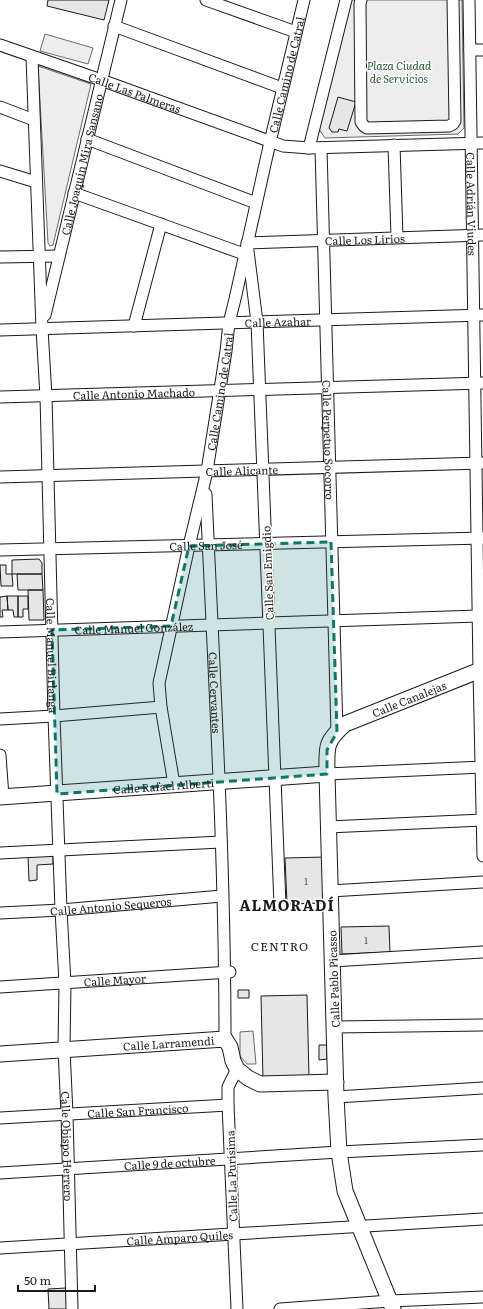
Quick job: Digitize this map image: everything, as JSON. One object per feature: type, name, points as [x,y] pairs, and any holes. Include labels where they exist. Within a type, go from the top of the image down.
[{"type":"main road","name":"Calle Canalejas","points":[[337,732],[345,724],[481,670]]},
{"type":"main road","name":"Calle Pablo Picasso","points":[[337,732],[330,740],[327,750],[327,774],[336,1097],[339,1152],[345,1191],[391,1305]]},
{"type":"main road","name":"Calle Rafael Alberti","points":[[2,797],[327,774]]},
{"type":"main road","name":"Calle Larramendi","points":[[0,1054],[225,1039],[230,1047],[233,1061],[237,1069]]},
{"type":"main road","points":[[237,1069],[248,1078],[260,1084],[336,1082]]},
{"type":"street","name":"Calle Joaquín Mira Sansano","points":[[42,329],[120,0]]},
{"type":"street","points":[[206,0],[296,32]]},
{"type":"street","name":"Calle Camino de Catral","points":[[174,784],[161,707],[159,683],[206,476],[220,391],[229,323],[282,88],[304,0]]},
{"type":"street","points":[[309,148],[346,0]]},
{"type":"street","points":[[361,0],[361,122],[367,128],[449,126],[453,124],[455,121],[453,0]]},
{"type":"street","name":"Calle Adrián Viudes","points":[[469,0],[472,143],[478,235],[480,463],[478,616],[481,670],[483,856]]},
{"type":"street","points":[[114,26],[282,88]]},
{"type":"street","name":"Calle Las Palmeras","points":[[0,45],[283,146],[321,148],[483,143]]},
{"type":"street","points":[[470,50],[483,50]]},
{"type":"street","name":"Calle Manuel Birlanga","points":[[32,56],[39,257],[46,396],[56,794],[65,983]]},
{"type":"street","points":[[0,107],[34,120]]},
{"type":"street","points":[[87,140],[256,202]]},
{"type":"street","points":[[394,146],[397,237]]},
{"type":"street","name":"Calle Perpetuo Socorro","points":[[321,148],[337,732]]},
{"type":"street","points":[[0,171],[36,182]]},
{"type":"street","points":[[74,193],[161,224],[246,248]]},
{"type":"street","points":[[134,326],[161,224]]},
{"type":"street","name":"Calle Los Lirios","points":[[246,248],[323,240],[478,235]]},
{"type":"street","name":"Calle San Emigdio","points":[[246,248],[257,322],[280,905]]},
{"type":"street","points":[[0,257],[59,256]]},
{"type":"street","name":"Calle Azahar","points":[[0,330],[478,315]]},
{"type":"street","name":"Calle Antonio Machado","points":[[0,397],[479,384]]},
{"type":"street","name":"Calle Alicante","points":[[0,477],[48,475],[206,476],[263,470],[480,463]]},
{"type":"street","name":"Calle Cervantes","points":[[206,476],[222,900],[228,972],[225,1039]]},
{"type":"street","name":"Calle San José","points":[[0,550],[480,538]]},
{"type":"street","name":"Calle Manuel González","points":[[0,632],[478,616]]},
{"type":"street","points":[[0,719],[161,707]]},
{"type":"street","points":[[0,755],[2,797]]},
{"type":"street","points":[[327,774],[482,767]]},
{"type":"street","points":[[328,827],[483,820]]},
{"type":"street","points":[[0,853],[221,842]]},
{"type":"street","points":[[330,891],[483,882]]},
{"type":"street","name":"Calle Antonio Sequeros","points":[[0,913],[222,900]]},
{"type":"street","points":[[332,961],[483,952]]},
{"type":"street","name":"Calle Mayor","points":[[0,986],[228,972]]},
{"type":"street","name":"Calle Obispo Herrero","points":[[65,983],[64,1049],[72,1309]]},
{"type":"street","points":[[334,1027],[483,1025]]},
{"type":"street","name":"Calle La Purísima","points":[[237,1069],[228,1087],[237,1309]]},
{"type":"street","points":[[336,1097],[483,1088]]},
{"type":"street","name":"Calle San Francisco","points":[[0,1118],[228,1105]]},
{"type":"street","name":"Calle 9 de octubre","points":[[0,1173],[339,1152],[483,1145]]},
{"type":"street","name":"Calle Amparo Quiles","points":[[0,1248],[483,1219]]},
{"type":"street","points":[[280,1309],[391,1305],[483,1298]]},
{"type":"highlighted area","points":[[331,542],[337,732],[327,750],[327,774],[57,794],[52,630],[171,626],[189,546]]},
{"type":"green space","name":"Plaza Ciudad de Servicios","points":[[351,0],[462,0],[464,128],[458,134],[325,138],[319,129]]},
{"type":"green space","points":[[45,34],[93,48],[88,64],[40,51]]},
{"type":"green space","points":[[38,66],[91,84],[53,245],[50,246],[48,243]]},
{"type":"green space","points":[[253,1031],[256,1064],[247,1064],[240,1056],[240,1032]]},
{"type":"building","points":[[48,0],[109,0],[104,20],[47,6]]},
{"type":"building","points":[[338,97],[356,102],[347,131],[339,129],[338,132],[332,132],[329,128]]},
{"type":"building","points":[[39,559],[42,563],[42,574],[12,574],[12,560]]},
{"type":"building","points":[[0,565],[6,565],[6,574],[12,574],[13,586],[1,586]]},
{"type":"building","points":[[17,574],[42,574],[43,590],[18,590]]},
{"type":"building","points":[[28,590],[43,590],[44,620],[29,620]]},
{"type":"building","points":[[7,596],[8,610],[2,610],[3,617],[0,617],[0,597]]},
{"type":"building","points":[[7,596],[18,596],[18,617],[14,617],[13,610],[8,610]]},
{"type":"building","points":[[18,596],[28,596],[28,609],[23,609],[23,617],[18,617]]},
{"type":"building","points":[[53,855],[53,864],[37,865],[37,880],[29,881],[28,856]]},
{"type":"building","points":[[325,857],[326,903],[287,904],[285,858]]},
{"type":"building","points":[[389,926],[390,952],[342,954],[341,927]]},
{"type":"building","points":[[238,990],[249,990],[249,998],[238,998]]},
{"type":"building","points":[[307,995],[309,1077],[263,1079],[261,996]]},
{"type":"building","points":[[319,1045],[327,1045],[327,1059],[319,1060]]},
{"type":"building","points":[[66,1288],[67,1309],[49,1309],[48,1289]]},
{"type":"district","name":"ALMORADÍ","points":[[287,904]]},
{"type":"district","name":"CENTRO","points":[[280,946]]}]
